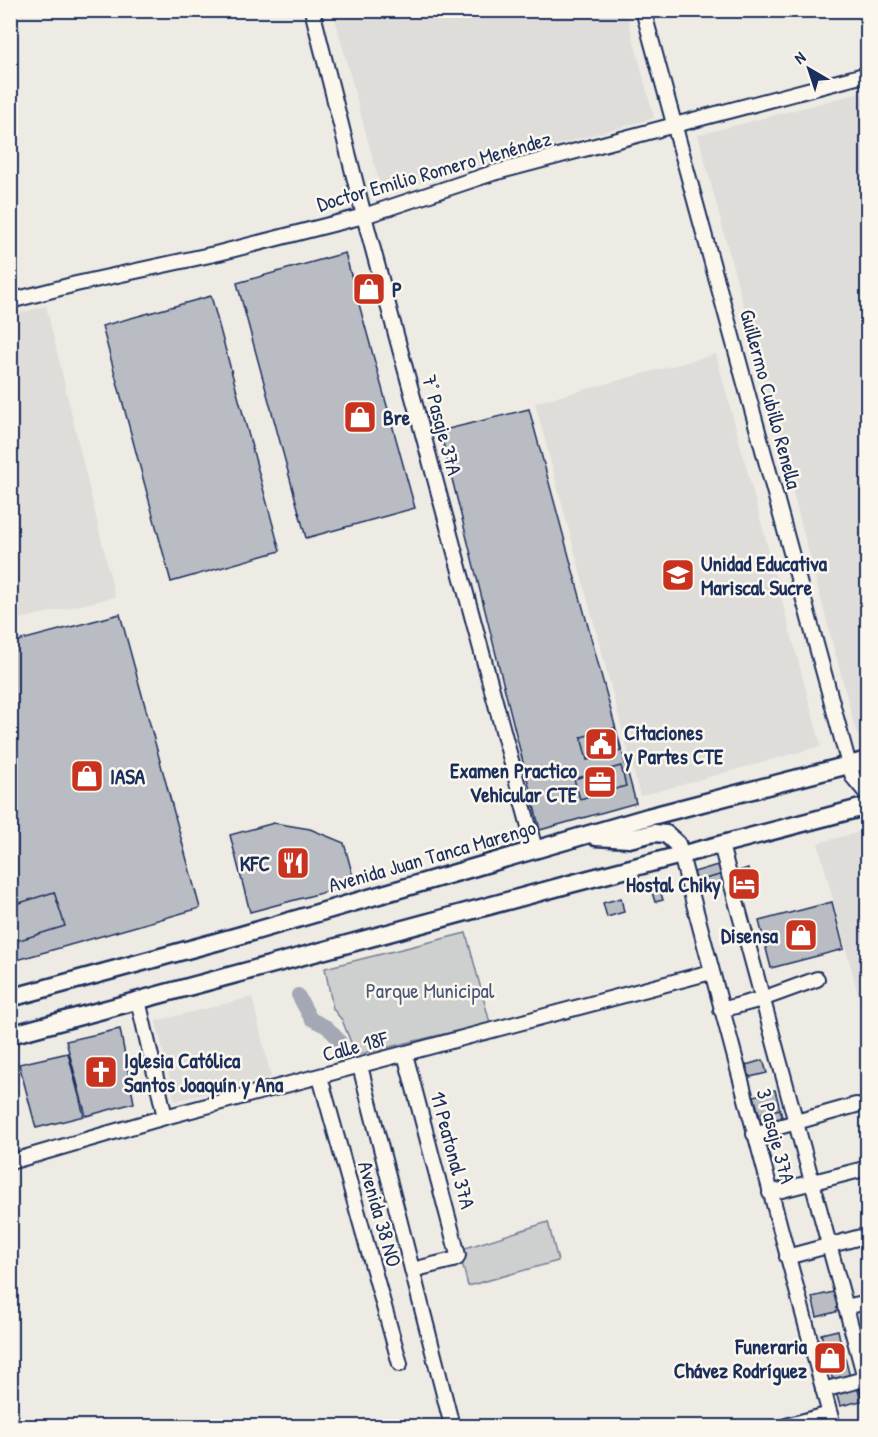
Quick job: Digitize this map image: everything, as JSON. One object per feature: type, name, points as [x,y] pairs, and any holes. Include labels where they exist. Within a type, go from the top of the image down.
[{"type":"main road","name":"Avenida Juan Tanca Marengo","points":[[10,998],[238,936],[534,849],[867,760]]},
{"type":"main road","points":[[10,1035],[867,806]]},
{"type":"main road","points":[[582,836],[628,839],[654,833],[666,834],[677,844],[681,855]]},
{"type":"street","name":"7° Pasaje 37A","points":[[312,10],[364,216],[534,849]]},
{"type":"street","name":"Guillermo Cubillo Renella","points":[[643,10],[849,765],[860,787],[867,795]]},
{"type":"street","name":"Doctor Emilio Romero Menéndez","points":[[10,301],[219,253],[364,216],[493,173],[867,74]]},
{"type":"street","points":[[721,845],[867,1382],[823,1390]]},
{"type":"street","name":"3 Pasaje 37A","points":[[681,855],[831,1420]]},
{"type":"street","name":"Calle 18F","points":[[10,1162],[165,1117],[711,972]]},
{"type":"street","points":[[721,1010],[762,999],[817,979]]},
{"type":"street","points":[[138,1000],[165,1117]]},
{"type":"street","name":"11 Peatonal 37A","points":[[405,1054],[456,1242],[457,1258],[412,1270]]},
{"type":"street","points":[[360,1066],[452,1426]]},
{"type":"street","name":"Avenida 38 NO","points":[[320,1077],[400,1364]]},
{"type":"street","points":[[754,1134],[856,1105]]},
{"type":"street","points":[[770,1193],[867,1168]]},
{"type":"street","points":[[787,1257],[867,1234]]},
{"type":"street","points":[[845,1307],[867,1302]]},
{"type":"street","points":[[786,1426],[831,1420]]},
{"type":"shaded area","points":[[333,11],[626,11],[654,118],[382,193]]},
{"type":"shaded area","points":[[867,91],[868,733],[857,735],[698,135]]},
{"type":"shaded area","points":[[46,306],[115,597],[11,621],[11,315]]},
{"type":"shaded area","name":"Unidad Educativa Mariscal Sucre","points":[[716,354],[821,746],[640,796],[535,403]]},
{"type":"shaded area","points":[[868,830],[867,1028],[818,843]]},
{"type":"shaded area","points":[[252,997],[271,1077],[175,1101],[156,1021]]},
{"type":"green space","name":"Parque Municipal","points":[[466,933],[490,1023],[356,1055],[342,1020],[333,1009],[325,968]]},
{"type":"green space","points":[[548,1222],[558,1261],[468,1286],[459,1250]]},
{"type":"building","points":[[345,253],[415,508],[306,538],[237,283]]},
{"type":"building","points":[[211,296],[280,551],[171,582],[102,326]]},
{"type":"building","points":[[529,409],[636,803],[540,830],[440,431]]},
{"type":"building","name":"IASA","points":[[120,614],[200,908],[10,962],[10,643]]},
{"type":"building","name":"Citaciones y Partes CTE","points":[[615,728],[621,751],[587,760],[581,737]]},
{"type":"building","name":"Examen Practico Vehicular CTE","points":[[621,766],[626,786],[580,799],[574,779]]},
{"type":"building","name":"KFC","points":[[274,823],[310,829],[344,843],[355,884],[250,912],[230,835]]},
{"type":"building","points":[[721,864],[724,874],[697,881],[694,872]]},
{"type":"building","name":"Hostal Chiky","points":[[748,868],[756,895],[741,899],[733,873]]},
{"type":"building","points":[[724,874],[727,885],[700,893],[697,881]]},
{"type":"building","points":[[659,887],[663,900],[655,902],[651,889]]},
{"type":"building","points":[[54,892],[65,926],[10,943],[10,906]]},
{"type":"building","points":[[621,898],[624,912],[607,917],[603,903]]},
{"type":"building","name":"Disensa","points":[[832,902],[844,949],[771,968],[759,921]]},
{"type":"building","name":"Iglesia Católica Santos Joaquín y Ana","points":[[120,1029],[134,1103],[86,1116],[66,1041]]},
{"type":"building","points":[[68,1053],[84,1116],[36,1128],[19,1064]]},
{"type":"building","points":[[763,1060],[767,1073],[750,1077],[746,1065]]},
{"type":"building","points":[[775,1090],[780,1109],[759,1114],[754,1096]]},
{"type":"building","points":[[780,1109],[783,1121],[762,1127],[759,1114]]},
{"type":"building","points":[[838,1291],[843,1310],[817,1317],[812,1297]]},
{"type":"building","points":[[838,1330],[841,1344],[825,1348],[821,1334]]},
{"type":"building","points":[[841,1344],[845,1358],[828,1362],[825,1348]]},
{"type":"building","points":[[845,1358],[850,1377],[833,1381],[828,1362]]},
{"type":"building","points":[[857,1386],[861,1401],[840,1406],[836,1392]]},
{"type":"waterway","points":[[298,995],[311,1019],[327,1027],[339,1040],[345,1063]]},
{"type":"place","name":"P","points":[[369,289]]},
{"type":"place","name":"Bre","points":[[360,417]]},
{"type":"place","name":"Unidad Educativa Mariscal Sucre","points":[[678,575]]},
{"type":"place","name":"Citaciones y Partes CTE","points":[[601,744]]},
{"type":"place","name":"IASA","points":[[87,776]]},
{"type":"place","name":"Examen Practico Vehicular CTE","points":[[600,782]]},
{"type":"place","name":"KFC","points":[[293,863]]},
{"type":"place","name":"Hostal Chiky","points":[[744,884]]},
{"type":"place","name":"Disensa","points":[[801,935]]},
{"type":"place","name":"Iglesia Católica Santos Joaquín y Ana","points":[[101,1072]]},
{"type":"place","name":"Funeraria Chávez Rodríguez","points":[[830,1358]]}]
